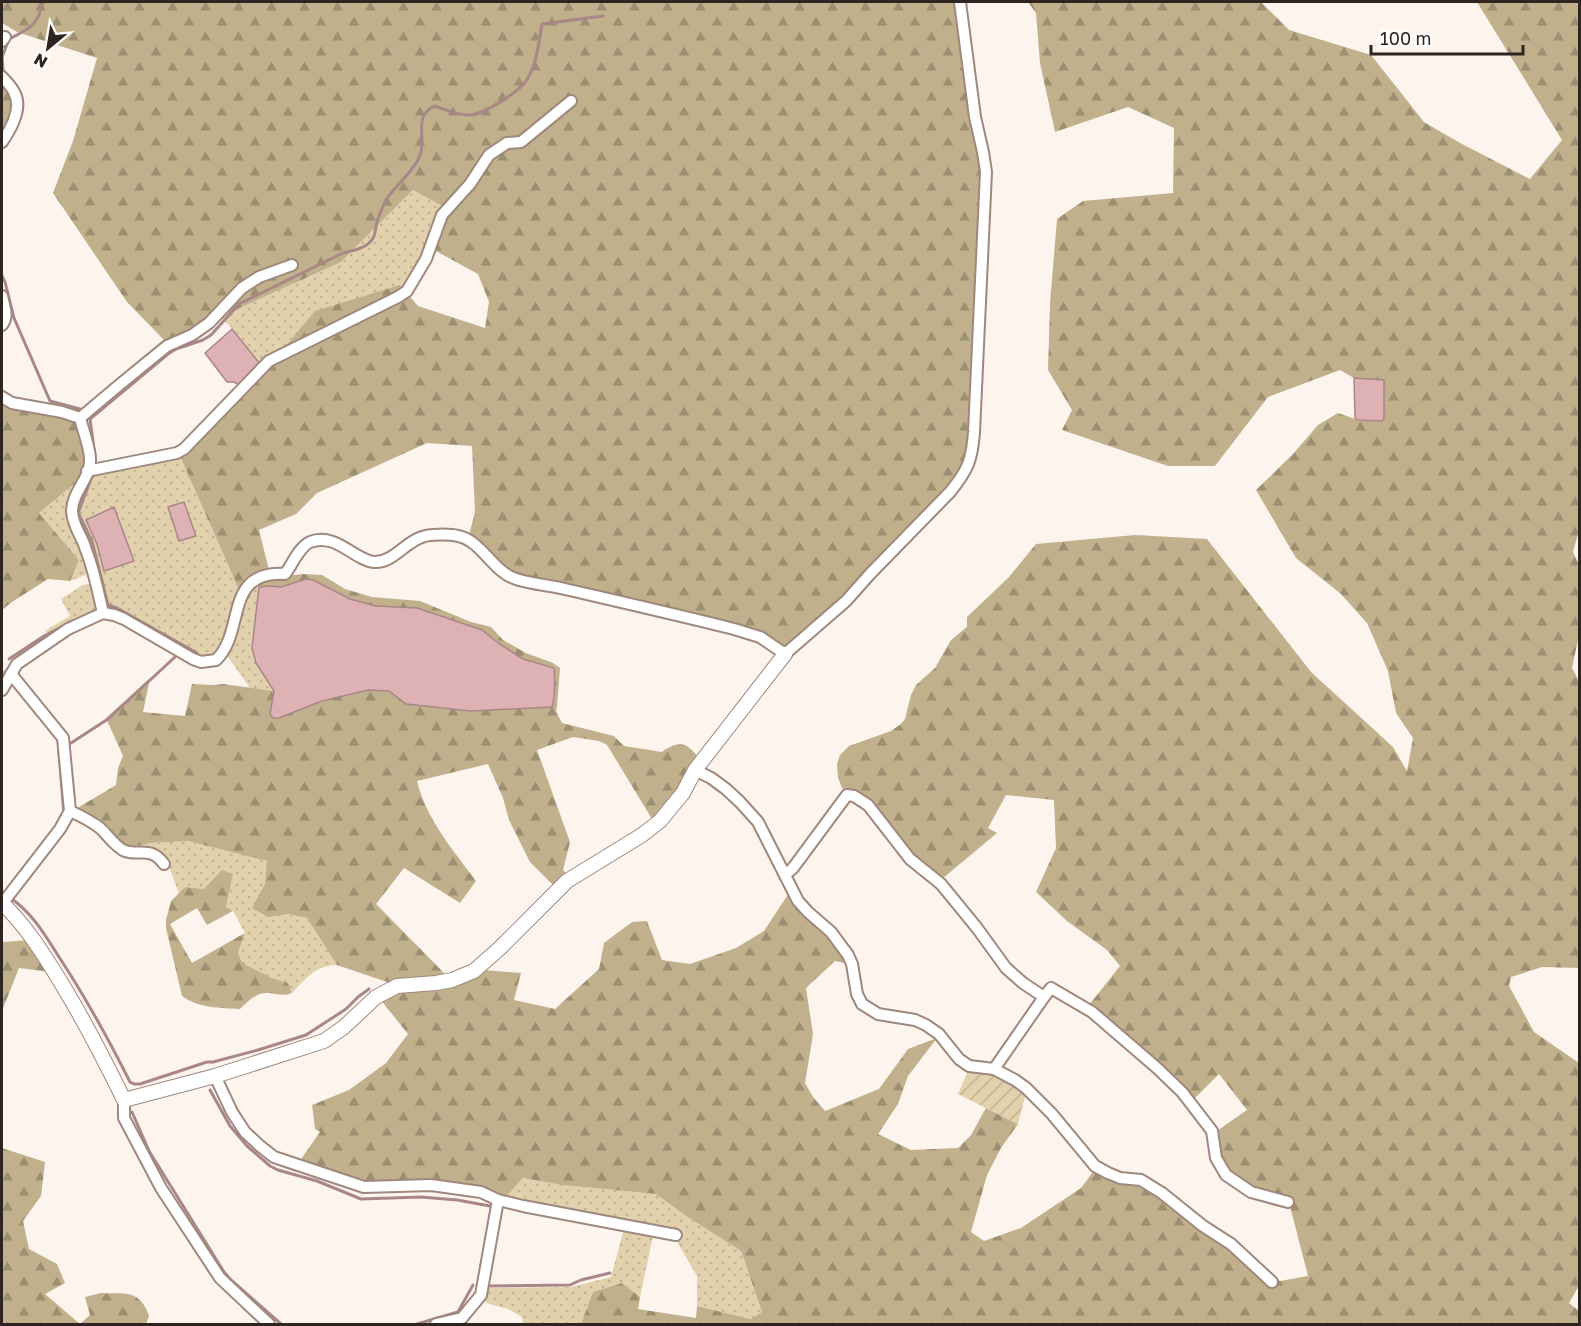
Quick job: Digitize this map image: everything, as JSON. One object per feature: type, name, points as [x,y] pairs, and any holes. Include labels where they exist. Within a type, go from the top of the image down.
[{"type":"street","points":[[124,1100],[215,1076],[324,1041],[344,1028],[376,997],[397,986],[452,980],[474,971],[567,881],[642,835],[660,820],[683,793],[695,770],[785,654],[846,601],[958,482],[970,462],[973,441],[986,172],[975,117],[960,2]]},
{"type":"street","points":[[2,77],[14,91],[17,100],[15,119],[2,142]]},
{"type":"street","points":[[87,471],[177,453],[184,449],[269,362],[407,291],[426,259],[442,214],[470,184],[489,155],[507,143],[521,142],[571,101]]},
{"type":"street","points":[[80,418],[166,346],[192,335],[209,322],[242,288],[259,277],[292,265]]},
{"type":"street","points":[[2,296],[6,312],[2,325]]},
{"type":"street","points":[[2,397],[12,403],[62,412],[80,418]]},
{"type":"street","points":[[80,418],[90,460],[85,478],[73,500],[72,514],[76,531],[85,546],[91,564],[103,613]]},
{"type":"street","points":[[2,690],[17,664],[68,629],[103,613],[124,619],[193,659],[201,662],[216,660],[226,647],[243,593],[253,581],[261,576],[285,574],[310,542],[336,543],[370,561],[377,562],[385,560],[422,537],[454,535],[465,537],[506,575],[517,580],[549,585],[734,628],[760,637],[785,654]]},
{"type":"street","points":[[11,674],[63,738],[70,812],[60,829],[2,904],[17,918],[38,945],[83,1018],[124,1100],[124,1118],[166,1196],[219,1278],[269,1324]]},
{"type":"street","points":[[695,770],[726,789],[758,822],[798,901],[831,932],[848,955],[852,964],[857,994],[862,1004],[878,1014],[915,1020],[926,1025],[939,1034],[959,1059],[969,1066],[994,1069],[1015,1080],[1053,1113],[1095,1166],[1120,1178],[1141,1180],[1162,1193],[1203,1226],[1231,1244],[1272,1282]]},
{"type":"street","points":[[785,875],[793,868],[847,795],[854,796],[868,805],[910,859],[941,884],[1006,968],[1044,997]]},
{"type":"street","points":[[70,812],[90,821],[122,850],[152,854],[164,864]]},
{"type":"street","points":[[994,1069],[1051,988],[1092,1012],[1182,1092],[1212,1131],[1216,1158],[1226,1175],[1251,1192],[1288,1202]]},
{"type":"street","points":[[215,1076],[232,1112],[245,1132],[274,1157],[364,1187],[431,1185],[481,1192],[498,1200],[523,1206],[676,1235]]},
{"type":"street","points":[[435,1324],[462,1318],[481,1295],[498,1200]]},
{"type":"shaded area","points":[[413,190],[444,207],[428,249],[404,290],[260,364],[234,330],[220,317],[341,262]]},
{"type":"shaded area","points":[[232,329],[260,364],[241,386],[234,382],[227,382],[205,353]]},
{"type":"shaded area","points":[[1354,378],[1384,380],[1384,418],[1382,421],[1355,418]]},
{"type":"shaded area","points":[[179,454],[240,592],[226,640],[213,658],[203,659],[106,610],[77,525],[76,504],[91,473]]},
{"type":"shaded area","points":[[80,479],[72,496],[91,573],[70,581],[79,560],[39,513]]},
{"type":"shaded area","points":[[184,502],[196,536],[179,541],[168,507]]},
{"type":"shaded area","points":[[114,507],[134,561],[104,571],[97,544],[86,520]]},
{"type":"shaded area","points":[[306,579],[313,580],[350,599],[376,606],[417,608],[482,630],[523,659],[554,668],[552,707],[471,711],[406,704],[389,691],[368,690],[322,701],[279,718],[273,718],[270,714],[274,691],[256,663],[252,648],[259,587],[281,587]]},
{"type":"shaded area","points":[[260,580],[252,648],[256,663],[274,691],[250,688],[226,654],[243,599]]},
{"type":"shaded area","points":[[92,583],[98,608],[97,615],[51,636],[45,631],[70,616],[61,599],[83,585]]},
{"type":"shaded area","points":[[188,841],[268,861],[265,884],[268,916],[288,914],[307,918],[337,965],[317,970],[292,993],[288,983],[242,964],[238,953],[245,933],[233,911],[226,907],[233,874],[204,889],[185,887],[179,894],[170,869],[163,858],[126,848],[151,843]]},
{"type":"shaded area","points":[[969,1069],[1000,1074],[1026,1093],[1018,1124],[958,1094]]},
{"type":"shaded area","points":[[523,1178],[562,1185],[656,1194],[741,1251],[762,1312],[751,1319],[697,1306],[697,1276],[676,1240],[678,1234],[506,1197]]},
{"type":"shaded area","points":[[624,1229],[653,1236],[640,1297],[622,1283],[593,1292],[581,1324],[523,1324],[522,1317],[508,1309],[486,1303],[485,1288],[571,1287],[611,1277]]},
{"type":"green space","points":[[2,2],[958,2],[983,175],[967,461],[953,485],[841,603],[786,648],[754,631],[517,576],[506,571],[469,535],[475,512],[472,446],[427,443],[317,493],[296,514],[259,530],[269,570],[240,592],[179,454],[279,354],[315,311],[400,285],[418,306],[485,328],[489,302],[478,274],[434,250],[444,207],[413,190],[341,262],[220,317],[204,333],[164,340],[127,302],[53,193],[73,141],[97,58],[17,32],[2,23]]},
{"type":"green space","points":[[1028,2],[1261,2],[1289,30],[1371,55],[1424,122],[1530,179],[1562,140],[1477,2],[1579,2],[1580,527],[1573,552],[1579,565],[1580,631],[1572,668],[1580,683],[1579,968],[1542,967],[1511,977],[1509,986],[1534,1032],[1579,1063],[1580,1284],[1569,1303],[1579,1311],[1579,1324],[581,1324],[593,1292],[622,1283],[640,1297],[638,1309],[696,1318],[697,1306],[751,1319],[762,1312],[741,1251],[656,1194],[562,1185],[523,1178],[506,1197],[362,1183],[299,1162],[320,1132],[315,1129],[312,1105],[349,1090],[386,1063],[408,1034],[380,999],[483,970],[521,973],[514,1000],[555,1009],[599,969],[604,943],[632,922],[647,921],[662,960],[690,964],[736,948],[764,931],[789,893],[829,934],[849,964],[835,961],[806,988],[813,1034],[805,1083],[825,1111],[879,1089],[908,1049],[937,1038],[908,1076],[898,1104],[878,1134],[911,1150],[958,1148],[971,1135],[986,1108],[1018,1124],[1001,1148],[987,1175],[971,1232],[984,1241],[1021,1228],[1081,1188],[1095,1169],[1148,1189],[1229,1249],[1280,1281],[1308,1276],[1290,1206],[1249,1187],[1230,1173],[1218,1156],[1214,1133],[1247,1110],[1219,1074],[1192,1101],[1089,1005],[1120,966],[1107,950],[1067,921],[1036,892],[1056,848],[1054,800],[1006,795],[988,828],[997,833],[942,879],[910,856],[875,810],[843,790],[838,778],[837,764],[840,755],[849,746],[891,731],[901,724],[905,719],[916,685],[935,668],[951,640],[967,627],[967,617],[1009,577],[1036,544],[1135,535],[1207,539],[1311,672],[1393,747],[1407,771],[1413,738],[1396,713],[1388,671],[1367,623],[1341,594],[1296,558],[1256,490],[1293,454],[1318,425],[1338,413],[1358,420],[1382,421],[1384,418],[1384,380],[1354,378],[1340,370],[1268,397],[1215,466],[1168,466],[1062,430],[1072,410],[1048,370],[1050,304],[1057,219],[1083,201],[1173,193],[1174,128],[1128,107],[1055,132],[1040,63],[1036,13]]},
{"type":"green space","points":[[2,83],[16,101],[2,138]]},
{"type":"green space","points":[[2,400],[75,418],[88,465],[80,479],[39,513],[79,560],[70,581],[48,579],[2,610]]},
{"type":"green space","points":[[302,574],[322,575],[345,589],[372,597],[420,601],[471,622],[491,627],[503,640],[560,668],[556,711],[562,723],[614,736],[624,746],[662,752],[674,745],[683,745],[692,750],[700,760],[664,809],[652,819],[607,745],[599,741],[573,737],[537,750],[570,842],[563,870],[567,874],[554,886],[530,862],[509,820],[503,798],[488,764],[417,781],[434,821],[476,881],[460,903],[404,868],[376,904],[446,975],[390,983],[337,965],[307,918],[288,914],[268,917],[252,908],[265,884],[267,861],[188,841],[151,843],[126,848],[74,810],[116,785],[118,768],[123,756],[106,718],[150,678],[143,712],[185,716],[192,684],[223,684],[274,691],[270,714],[273,718],[279,718],[322,701],[368,690],[389,691],[406,704],[552,707],[554,668],[523,659],[482,630],[417,608],[376,606],[350,599],[313,580],[281,587],[259,587],[260,580]]},
{"type":"green space","points":[[222,870],[233,874],[226,907],[233,911],[207,925],[197,908],[170,924],[192,963],[245,933],[238,953],[242,963],[288,983],[292,993],[286,995],[260,994],[240,1009],[202,1005],[182,996],[166,928],[171,901],[185,887],[204,889]]},
{"type":"green space","points":[[30,940],[50,972],[19,968],[2,1011],[2,942]]},
{"type":"green space","points":[[2,1148],[45,1162],[41,1196],[23,1221],[29,1249],[57,1264],[65,1283],[45,1294],[80,1324],[2,1324]]},
{"type":"green space","points":[[101,1293],[136,1297],[141,1301],[149,1316],[146,1324],[80,1324],[90,1315],[85,1297]]},
{"type":"waterway","points":[[2,57],[9,39],[35,22],[43,2]]},
{"type":"waterway","points":[[95,456],[90,419],[168,354],[211,335],[239,304],[343,253],[364,247],[371,241],[386,200],[419,158],[422,145],[422,120],[428,110],[434,106],[470,115],[493,106],[519,89],[528,78],[536,59],[542,24],[603,16]]},
{"type":"waterway","points":[[2,57],[3,70],[7,75]]},
{"type":"waterway","points":[[15,85],[21,94],[23,103],[18,123]]},
{"type":"waterway","points":[[2,276],[14,318],[50,401],[80,409]]},
{"type":"waterway","points":[[91,479],[78,513],[92,541],[108,605],[197,653]]},
{"type":"waterway","points":[[9,659],[67,624]]},
{"type":"waterway","points":[[71,743],[108,719],[175,657]]},
{"type":"waterway","points":[[59,751],[64,815]]},
{"type":"waterway","points":[[12,899],[27,912],[45,935],[89,1005],[130,1082],[134,1084],[306,1035],[346,1009],[369,989]]},
{"type":"waterway","points":[[210,1090],[230,1126],[247,1146],[278,1170],[317,1181],[361,1199],[421,1197],[490,1206]]},
{"type":"waterway","points":[[132,1112],[149,1151],[224,1272],[281,1324]]},
{"type":"waterway","points":[[488,1286],[570,1285],[610,1273]]},
{"type":"waterway","points":[[417,1324],[458,1312],[473,1285]]}]
